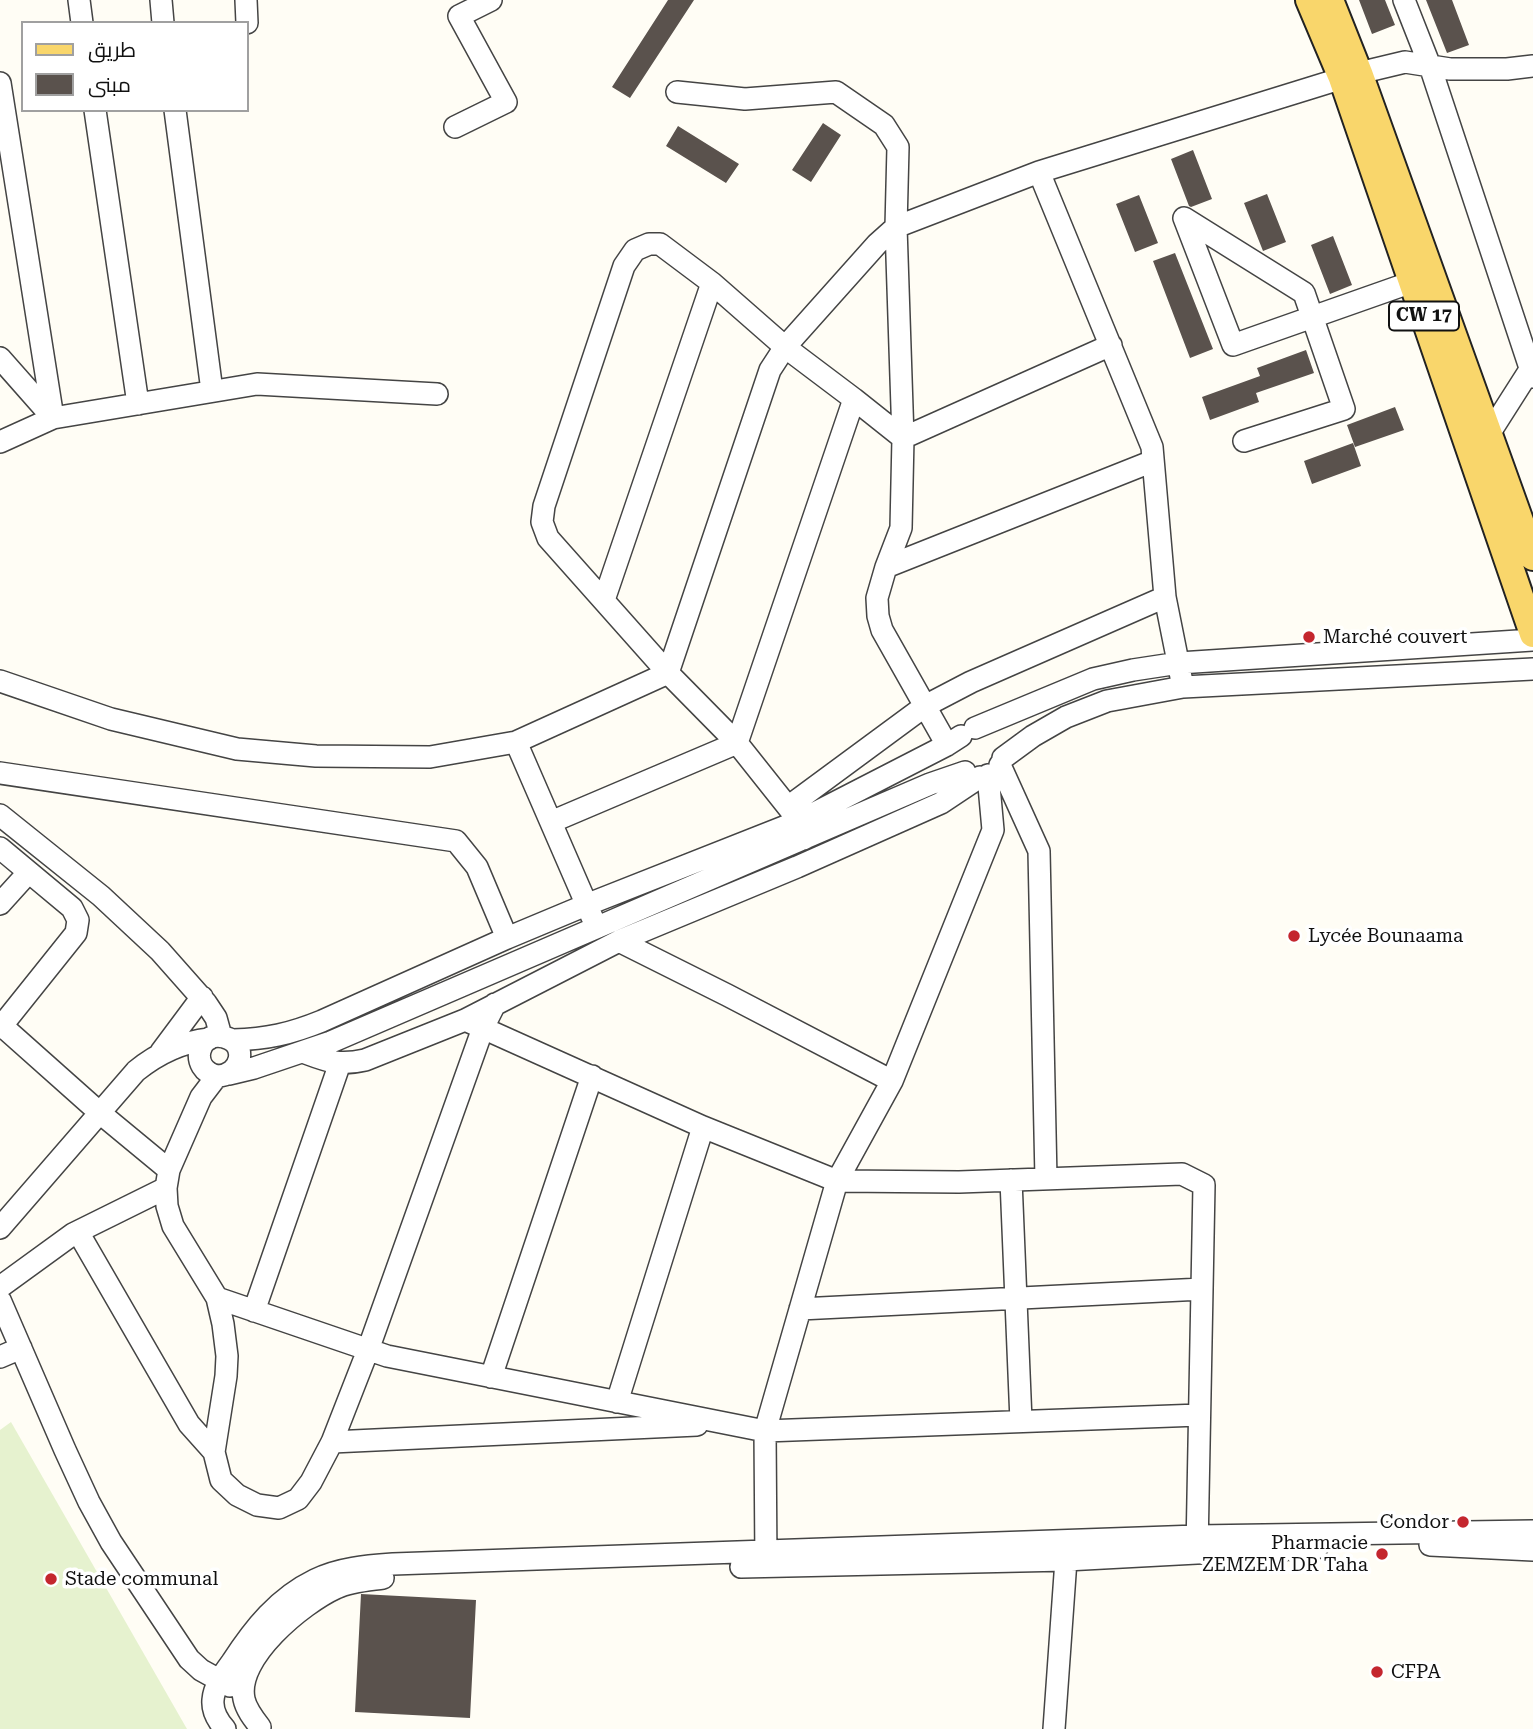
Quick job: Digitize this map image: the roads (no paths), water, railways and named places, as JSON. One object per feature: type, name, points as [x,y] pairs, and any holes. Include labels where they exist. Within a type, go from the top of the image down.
[{"type":"main road","name":"CW 17","points":[[1309,0],[1350,75]]},
{"type":"main road","name":"CW 17","points":[[1330,0],[1350,75],[1422,278],[1533,637]]},
{"type":"main road","name":"CW 17","points":[[1422,278],[1489,434],[1533,556]]},
{"type":"street","points":[[79,0],[82,21]]},
{"type":"street","points":[[161,0],[163,21]]},
{"type":"street","points":[[246,0],[247,21]]},
{"type":"street","points":[[455,127],[506,102],[454,8],[491,0]]},
{"type":"street","points":[[1404,0],[1430,66],[1532,370],[1489,434]]},
{"type":"street","points":[[0,681],[111,719],[237,749],[316,756],[430,757],[516,743],[668,673],[770,370],[785,347],[877,244],[896,227],[1039,172],[1350,75],[1405,62],[1450,69],[1533,66]]},
{"type":"street","points":[[0,83],[53,418]]},
{"type":"street","points":[[677,92],[745,99],[835,92],[884,125],[898,147],[896,227],[903,438],[901,528],[877,598],[878,616],[882,630],[925,706],[961,736]]},
{"type":"street","points":[[95,112],[138,404]]},
{"type":"street","points":[[175,112],[212,391]]},
{"type":"street","points":[[1039,172],[1152,447],[1165,597],[1183,687]]},
{"type":"street","points":[[1244,441],[1344,409],[1313,317],[1304,293],[1184,218],[1233,345],[1313,317],[1422,278]]},
{"type":"street","points":[[797,822],[737,743],[668,673],[548,538],[542,522],[544,506],[624,266],[635,250],[649,244],[660,244],[712,283],[785,347],[903,438]]},
{"type":"street","points":[[604,600],[712,283]]},
{"type":"street","points":[[903,438],[1111,345]]},
{"type":"street","points":[[0,358],[53,418]]},
{"type":"street","points":[[0,442],[53,418],[257,384],[437,394]]},
{"type":"street","points":[[551,822],[737,743],[854,398]]},
{"type":"street","points":[[886,567],[1153,461]]},
{"type":"street","points":[[797,822],[925,706],[971,682],[1165,597]]},
{"type":"street","points":[[221,1038],[201,1048],[200,1061],[213,1072],[254,1068],[331,1042],[598,928],[961,736],[1093,679],[1180,663],[1533,637]]},
{"type":"street","points":[[303,1052],[348,1064],[474,1024],[495,1004],[619,941],[797,867],[941,803],[1033,736],[1066,717],[1107,701],[1183,687],[1533,669]]},
{"type":"street","points":[[0,1228],[136,1071],[182,1044],[221,1038],[268,1038],[303,1028],[586,905],[797,822],[987,769],[1004,749],[997,735],[990,730],[961,736]]},
{"type":"street","points":[[961,736],[955,751],[959,766],[987,769]]},
{"type":"street","points":[[516,743],[598,928]]},
{"type":"street","points":[[766,1559],[765,1431],[837,1181],[892,1081],[993,830],[987,769]]},
{"type":"street","points":[[987,769],[1039,850],[1046,1179]]},
{"type":"street","points":[[0,773],[456,841],[477,867],[507,938]]},
{"type":"street","points":[[0,815],[134,925],[202,997],[216,1018],[221,1038]]},
{"type":"street","points":[[0,848],[72,908],[78,920],[78,927],[72,939],[1,1026],[100,1113],[168,1179]]},
{"type":"street","points":[[0,904],[29,873]]},
{"type":"street","points":[[619,941],[892,1081]]},
{"type":"street","points":[[158,1057],[202,997]]},
{"type":"street","points":[[474,1024],[703,1127],[837,1181],[959,1182],[1182,1174],[1204,1185],[1197,1544]]},
{"type":"street","points":[[213,1072],[168,1179],[167,1206],[173,1226],[217,1298],[223,1324],[227,1356],[226,1376],[214,1452],[221,1480],[237,1495],[257,1505],[279,1508],[298,1499],[311,1482],[332,1442],[368,1350],[474,1024]]},
{"type":"street","points":[[158,1057],[180,1060],[213,1072],[234,1070],[240,1058],[237,1045],[221,1038]]},
{"type":"street","points":[[254,1311],[340,1063]]},
{"type":"street","points":[[491,1377],[592,1076]]},
{"type":"street","points":[[617,1402],[703,1127]]},
{"type":"street","points":[[0,1287],[78,1232],[168,1179]]},
{"type":"street","points":[[1011,1180],[1021,1421]]},
{"type":"street","points":[[78,1232],[188,1424],[214,1452]]},
{"type":"street","points":[[800,1309],[1202,1289]]},
{"type":"street","points":[[217,1298],[387,1356],[765,1431],[1199,1415]]},
{"type":"street","points":[[0,1300],[65,1450],[111,1542],[189,1658],[219,1682],[243,1692]]},
{"type":"street","points":[[0,1357],[21,1348]]},
{"type":"street","points":[[332,1442],[729,1424]]},
{"type":"street","points":[[258,1728],[246,1705],[243,1692],[246,1677],[257,1656],[283,1624],[310,1602],[338,1587],[366,1580],[766,1559],[1533,1531]]},
{"type":"street","points":[[225,1729],[217,1719],[213,1701],[219,1682],[252,1631],[271,1611],[295,1591],[318,1578],[342,1570],[393,1563],[766,1559],[1066,1560],[1197,1544],[1420,1545],[1533,1550]]},
{"type":"street","points":[[1054,1729],[1066,1560]]},
{"type":"place","name":"Marché couvert","points":[[1309,637]]},
{"type":"place","name":"Lycée Bounaama","points":[[1294,936]]},
{"type":"place","name":"Condor","points":[[1463,1522]]},
{"type":"place","name":"Pharmacie ZEMZEM DR Taha","points":[[1382,1554]]},
{"type":"place","name":"Stade communal","points":[[51,1579]]},
{"type":"place","name":"CFPA","points":[[1377,1672]]}]
